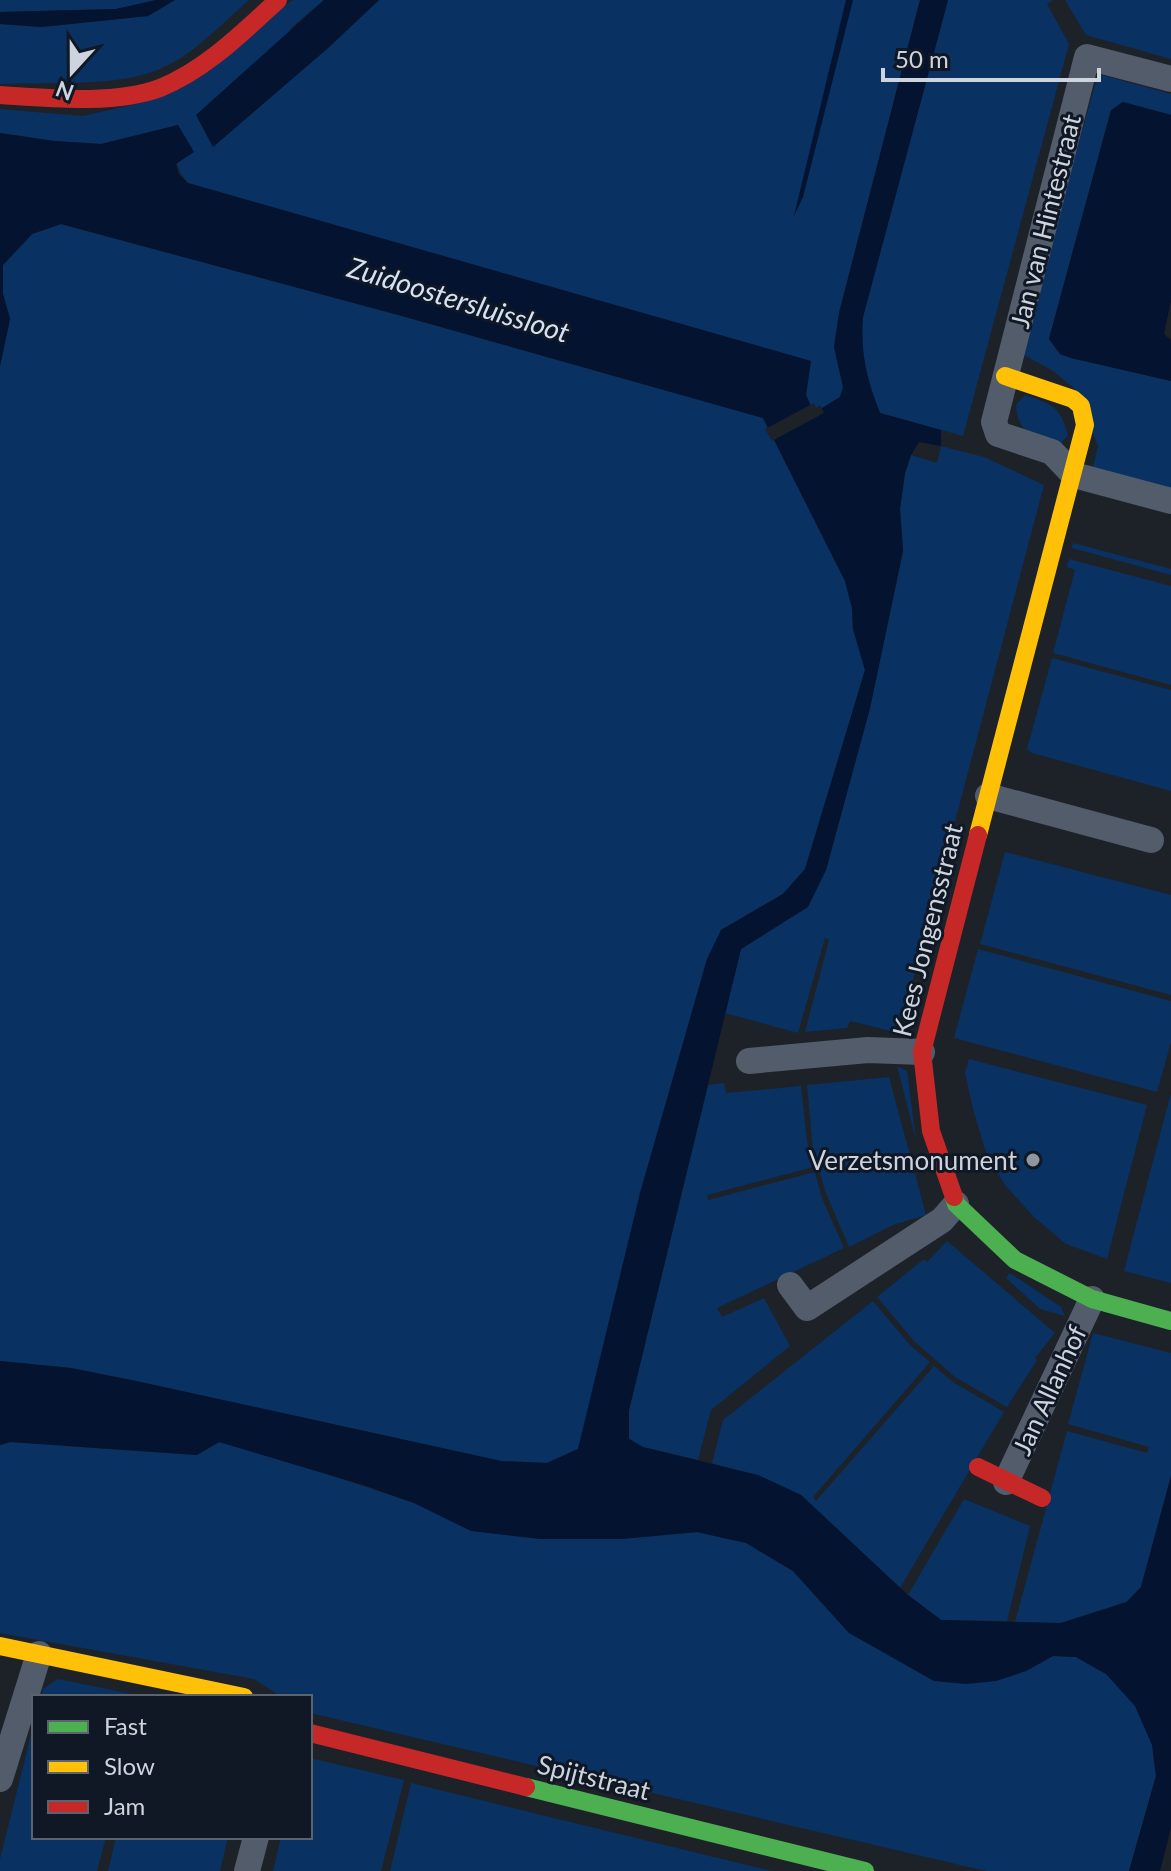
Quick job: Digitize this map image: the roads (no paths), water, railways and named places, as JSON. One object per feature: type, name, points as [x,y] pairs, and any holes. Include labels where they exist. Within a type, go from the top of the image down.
[{"type":"street","points":[[0,95],[137,95],[160,88],[211,56],[278,0]]},
{"type":"street","name":"Jan van Hintestraat","points":[[1074,475],[1052,452],[994,430],[1005,376],[1087,57],[1171,79]]},
{"type":"street","points":[[1005,376],[1065,394],[1081,406],[1085,425],[1074,475],[1171,501]]},
{"type":"street","name":"Kees Jongensstraat","points":[[1074,475],[922,1052],[931,1131],[956,1204],[1015,1260],[1092,1299],[1171,1321]]},
{"type":"street","points":[[988,796],[1151,840]]},
{"type":"street","points":[[749,1061],[868,1050],[922,1052]]},
{"type":"street","points":[[790,1285],[812,1318],[942,1220],[956,1204]]},
{"type":"street","name":"Jan Allanhof","points":[[1006,1482],[1092,1299]]},
{"type":"street","name":"Jan Allanhof","points":[[978,1467],[1042,1498]]},
{"type":"street","points":[[0,1646],[234,1695]]},
{"type":"street","points":[[0,1779],[39,1654]]},
{"type":"street","name":"Spijtstraat","points":[[312,1734],[838,1868],[865,1871]]},
{"type":"street","points":[[247,1871],[255,1839]]},
{"type":"water","points":[[156,0],[175,0],[148,16],[41,27],[0,24],[0,12],[116,9]]},
{"type":"water","points":[[324,0],[379,0],[213,147],[196,115]]},
{"type":"water","points":[[846,0],[853,0],[803,197],[794,216]]},
{"type":"water","name":"Zuidoostersluissloot","points":[[920,0],[948,0],[863,317],[863,343],[868,378],[880,413],[941,430],[941,446],[919,442],[905,473],[900,509],[903,551],[870,708],[826,870],[808,907],[741,949],[629,1410],[629,1439],[643,1447],[758,1475],[801,1495],[908,1595],[941,1620],[1061,1623],[1127,1602],[1141,1587],[1171,1476],[1171,1828],[1160,1871],[1129,1871],[1156,1776],[1152,1745],[1135,1706],[1106,1674],[1076,1657],[1053,1656],[1026,1671],[996,1681],[966,1684],[934,1681],[849,1633],[793,1571],[746,1543],[697,1532],[621,1539],[540,1539],[471,1531],[414,1503],[219,1442],[197,1455],[10,1442],[0,1445],[0,1361],[71,1368],[501,1461],[547,1463],[578,1449],[640,1193],[707,959],[721,930],[783,894],[805,869],[865,670],[853,629],[852,608],[845,581],[763,418],[61,224],[32,234],[3,265],[3,294],[10,319],[0,366],[0,133],[101,144],[178,125],[194,152],[176,164],[179,174],[188,183],[811,361],[806,395],[814,413],[840,397],[843,387],[834,347],[839,313]]},
{"type":"water","points":[[1123,102],[1171,115],[1171,301],[1164,334],[1171,340],[1171,381],[1071,358],[1060,354],[1049,339],[1111,110]]},
{"type":"place","name":"Verzetsmonument","points":[[1033,1160]]}]
